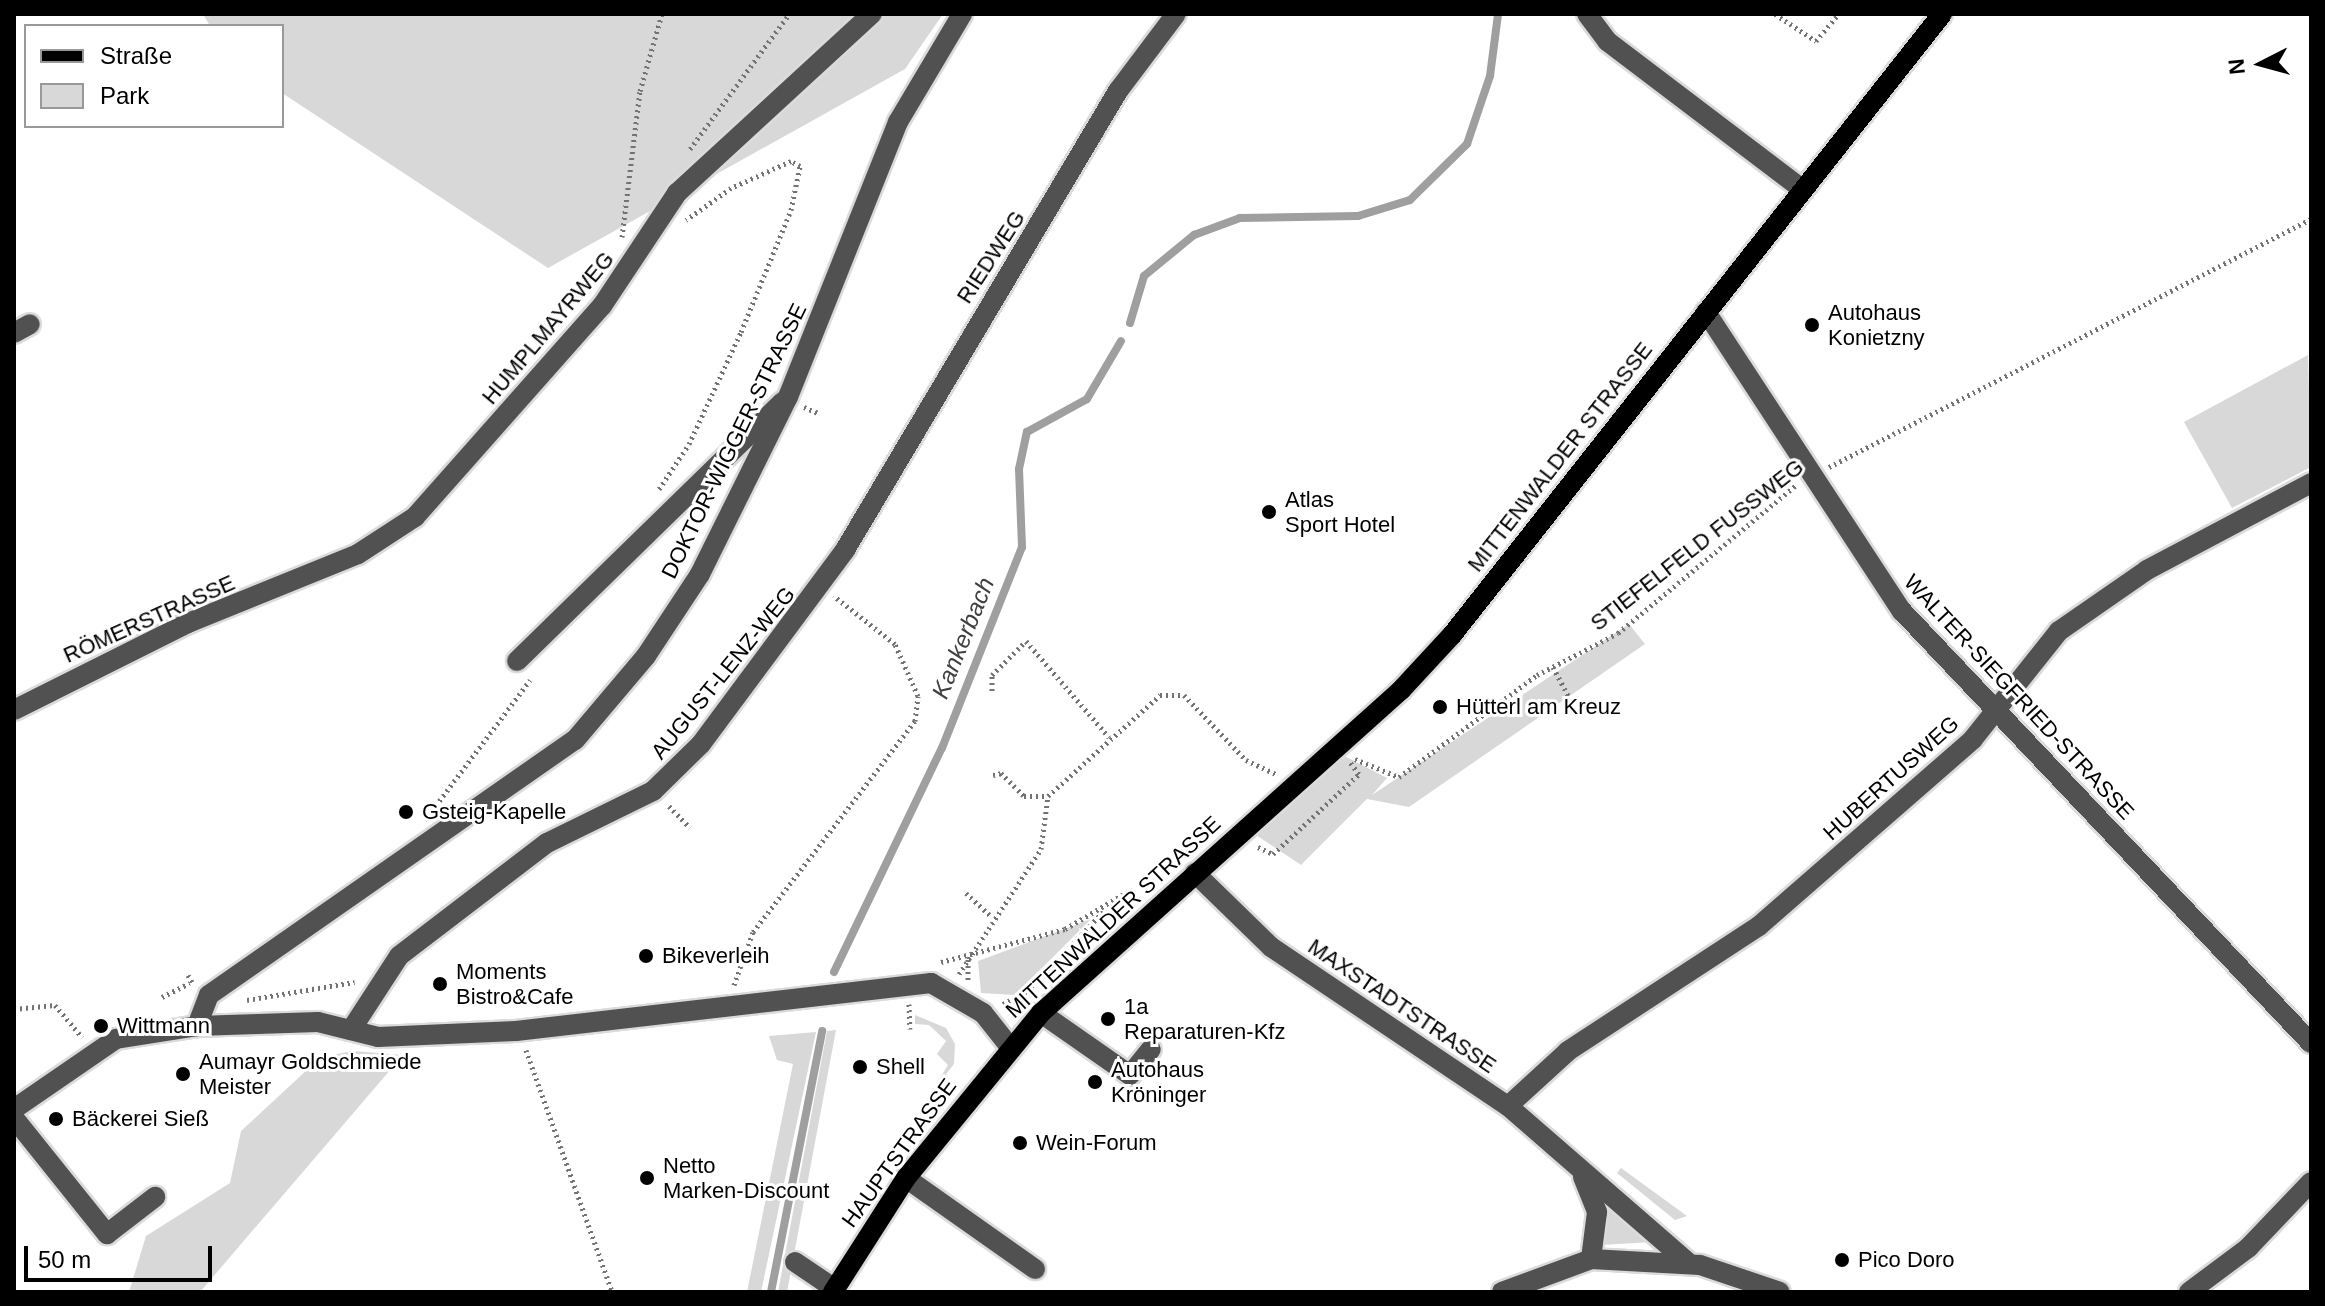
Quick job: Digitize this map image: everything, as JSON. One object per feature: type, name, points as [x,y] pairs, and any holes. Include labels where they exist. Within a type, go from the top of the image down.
[{"type":"main road","name":"MITTENWALDER STRASSE","points":[[1010,1047],[1041,1013],[1291,782],[1401,690],[1452,635],[1942,14]]},
{"type":"main road","name":"HAUPTSTRASSE","points":[[834,1290],[906,1178],[1010,1047]]},
{"type":"street","name":"HUMPLMAYRWEG","points":[[306,578],[415,517],[634,263],[677,193],[872,14]]},
{"type":"street","name":"DOKTOR-WIGGER-STRASSE","points":[[197,1026],[209,995],[575,740],[646,656],[700,574],[788,397],[898,122],[962,14]]},
{"type":"street","name":"RIEDWEG","points":[[854,531],[1118,91],[1176,14]]},
{"type":"street","points":[[1587,14],[1607,41],[1803,190]]},
{"type":"street","name":"WALTER-SIEGFRIED-STRASSE","points":[[1706,312],[1902,611],[1995,713],[2311,1043]]},
{"type":"street","points":[[517,661],[788,397]]},
{"type":"street","name":"HUBERTUSWEG","points":[[1508,1106],[1568,1051],[1759,926],[1995,713],[2059,631],[2147,570],[2305,486],[2311,507]]},
{"type":"street","name":"AUGUST-LENZ-WEG","points":[[351,1030],[399,956],[547,843],[653,791],[701,744],[821,586],[854,531]]},
{"type":"street","name":"RÖMERSTRASSE","points":[[14,710],[188,623],[306,578]]},
{"type":"street","name":"MAXSTADTSTRASSE","points":[[1195,873],[1271,947],[1508,1106],[1583,1177],[1690,1264]]},
{"type":"street","points":[[14,1109],[116,1039],[197,1026],[318,1022],[378,1037],[516,1031],[855,986],[931,983],[951,989]]},
{"type":"street","name":"MITTENWALDER STRASSE","points":[[951,989],[1010,1047]]},
{"type":"street","points":[[1041,1013],[1130,1075],[1151,1049]]},
{"type":"street","points":[[14,1118],[107,1234],[155,1197]]},
{"type":"street","name":"MAXSTADTSTRASSE","points":[[1583,1177],[1597,1212],[1591,1259]]},
{"type":"street","points":[[906,1178],[1035,1269]]},
{"type":"street","points":[[2189,1292],[2248,1248],[2311,1182]]},
{"type":"street","points":[[1502,1292],[1591,1259],[1690,1264],[1780,1292]]},
{"type":"street","points":[[795,1262],[834,1290]]},
{"type":"path","points":[[634,263],[620,231],[640,91],[662,14]]},
{"type":"path","points":[[685,157],[789,14]]},
{"type":"path","points":[[1775,14],[1816,41],[1839,14]]},
{"type":"path","points":[[656,493],[689,444],[741,332],[791,210],[800,166],[791,161],[731,188],[673,231]]},
{"type":"path","name":"STIEFELFELD FUSSWEG","points":[[1248,842],[1273,854],[1359,774],[1346,755],[1399,777],[1553,667],[1618,633],[1810,475],[2311,219]]},
{"type":"path","points":[[732,991],[753,932],[915,721],[918,696],[895,644],[821,586]]},
{"type":"path","points":[[992,691],[992,675],[1026,641],[1109,737]]},
{"type":"path","points":[[1553,667],[1569,697]]},
{"type":"path","points":[[426,823],[427,810],[527,685]]},
{"type":"path","points":[[951,989],[991,916],[1041,849],[1048,796],[1109,737],[1160,695],[1184,695],[1246,760],[1291,782]]},
{"type":"path","points":[[993,775],[1001,773],[1024,796],[1048,796]]},
{"type":"path","points":[[653,791],[690,828]]},
{"type":"path","points":[[995,1004],[1027,991],[1106,909],[1132,889]]},
{"type":"path","points":[[966,893],[991,916]]},
{"type":"path","points":[[968,958],[1106,909]]},
{"type":"path","points":[[968,958],[973,992]]},
{"type":"path","points":[[188,975],[192,982]]},
{"type":"path","points":[[237,1002],[356,981]]},
{"type":"path","points":[[162,997],[186,985]]},
{"type":"path","points":[[14,1009],[55,1005],[86,1042]]},
{"type":"path","points":[[909,1015],[910,1029]]},
{"type":"path","points":[[516,1031],[612,1292]]},
{"type":"green space","points":[[203,14],[943,14],[905,69],[548,268],[284,94],[284,24],[209,24]]},
{"type":"green space","points":[[2308,355],[2311,467],[2232,508],[2184,422]]},
{"type":"green space","points":[[1629,624],[1645,644],[1409,807],[1367,799],[1301,865],[1244,827],[1333,750],[1387,778],[1372,795]]},
{"type":"green space","points":[[1091,919],[1015,995],[981,993],[978,961]]},
{"type":"green space","points":[[915,1015],[946,1028],[955,1044],[954,1064],[926,1100],[948,1065],[937,1054],[946,1041],[929,1025],[915,1024]]},
{"type":"green space","points":[[836,1030],[787,1292],[778,1292],[827,1031]]},
{"type":"green space","points":[[816,1032],[761,1292],[747,1292],[793,1064],[777,1060],[769,1036]]},
{"type":"green space","points":[[353,1051],[403,1055],[200,1292],[129,1292],[146,1236],[230,1183],[241,1131],[321,1057]]},
{"type":"green space","points":[[1621,1168],[1687,1216],[1675,1220],[1617,1173]]},
{"type":"green space","points":[[1604,1205],[1652,1236],[1652,1242],[1601,1245]]},
{"type":"waterway","name":"Kankerbach","points":[[1130,323],[1144,276],[1194,235],[1240,218],[1358,216],[1410,200],[1467,144],[1490,76],[1498,14]]},
{"type":"waterway","name":"Kankerbach","points":[[834,972],[942,748],[1022,547],[1019,469],[1027,432],[1087,399],[1121,341]]},
{"type":"waterway","name":"Kankerbach","points":[[771,1292],[822,1031]]},
{"type":"place","name":"Autohaus Konietzny","points":[[1812,325]]},
{"type":"place","name":"Atlas Sport Hotel","points":[[1269,512]]},
{"type":"place","name":"Hütterl am Kreuz","points":[[1440,707]]},
{"type":"place","name":"Gsteig-Kapelle","points":[[406,812]]},
{"type":"place","name":"Bikeverleih","points":[[646,956]]},
{"type":"place","name":"Moments Bistro&Cafe","points":[[440,984]]},
{"type":"place","name":"1a Reparaturen-Kfz","points":[[1108,1019]]},
{"type":"place","name":"Wittmann","points":[[101,1026]]},
{"type":"place","name":"Shell","points":[[860,1067]]},
{"type":"place","name":"Aumayr Goldschmiede Meister","points":[[183,1074]]},
{"type":"place","name":"Autohaus Kröninger","points":[[1095,1082]]},
{"type":"place","name":"Bäckerei Sieß","points":[[56,1119]]},
{"type":"place","name":"Wein-Forum","points":[[1020,1143]]},
{"type":"place","name":"Netto Marken-Discount","points":[[647,1178]]},
{"type":"place","name":"Pico Doro","points":[[1842,1260]]}]
